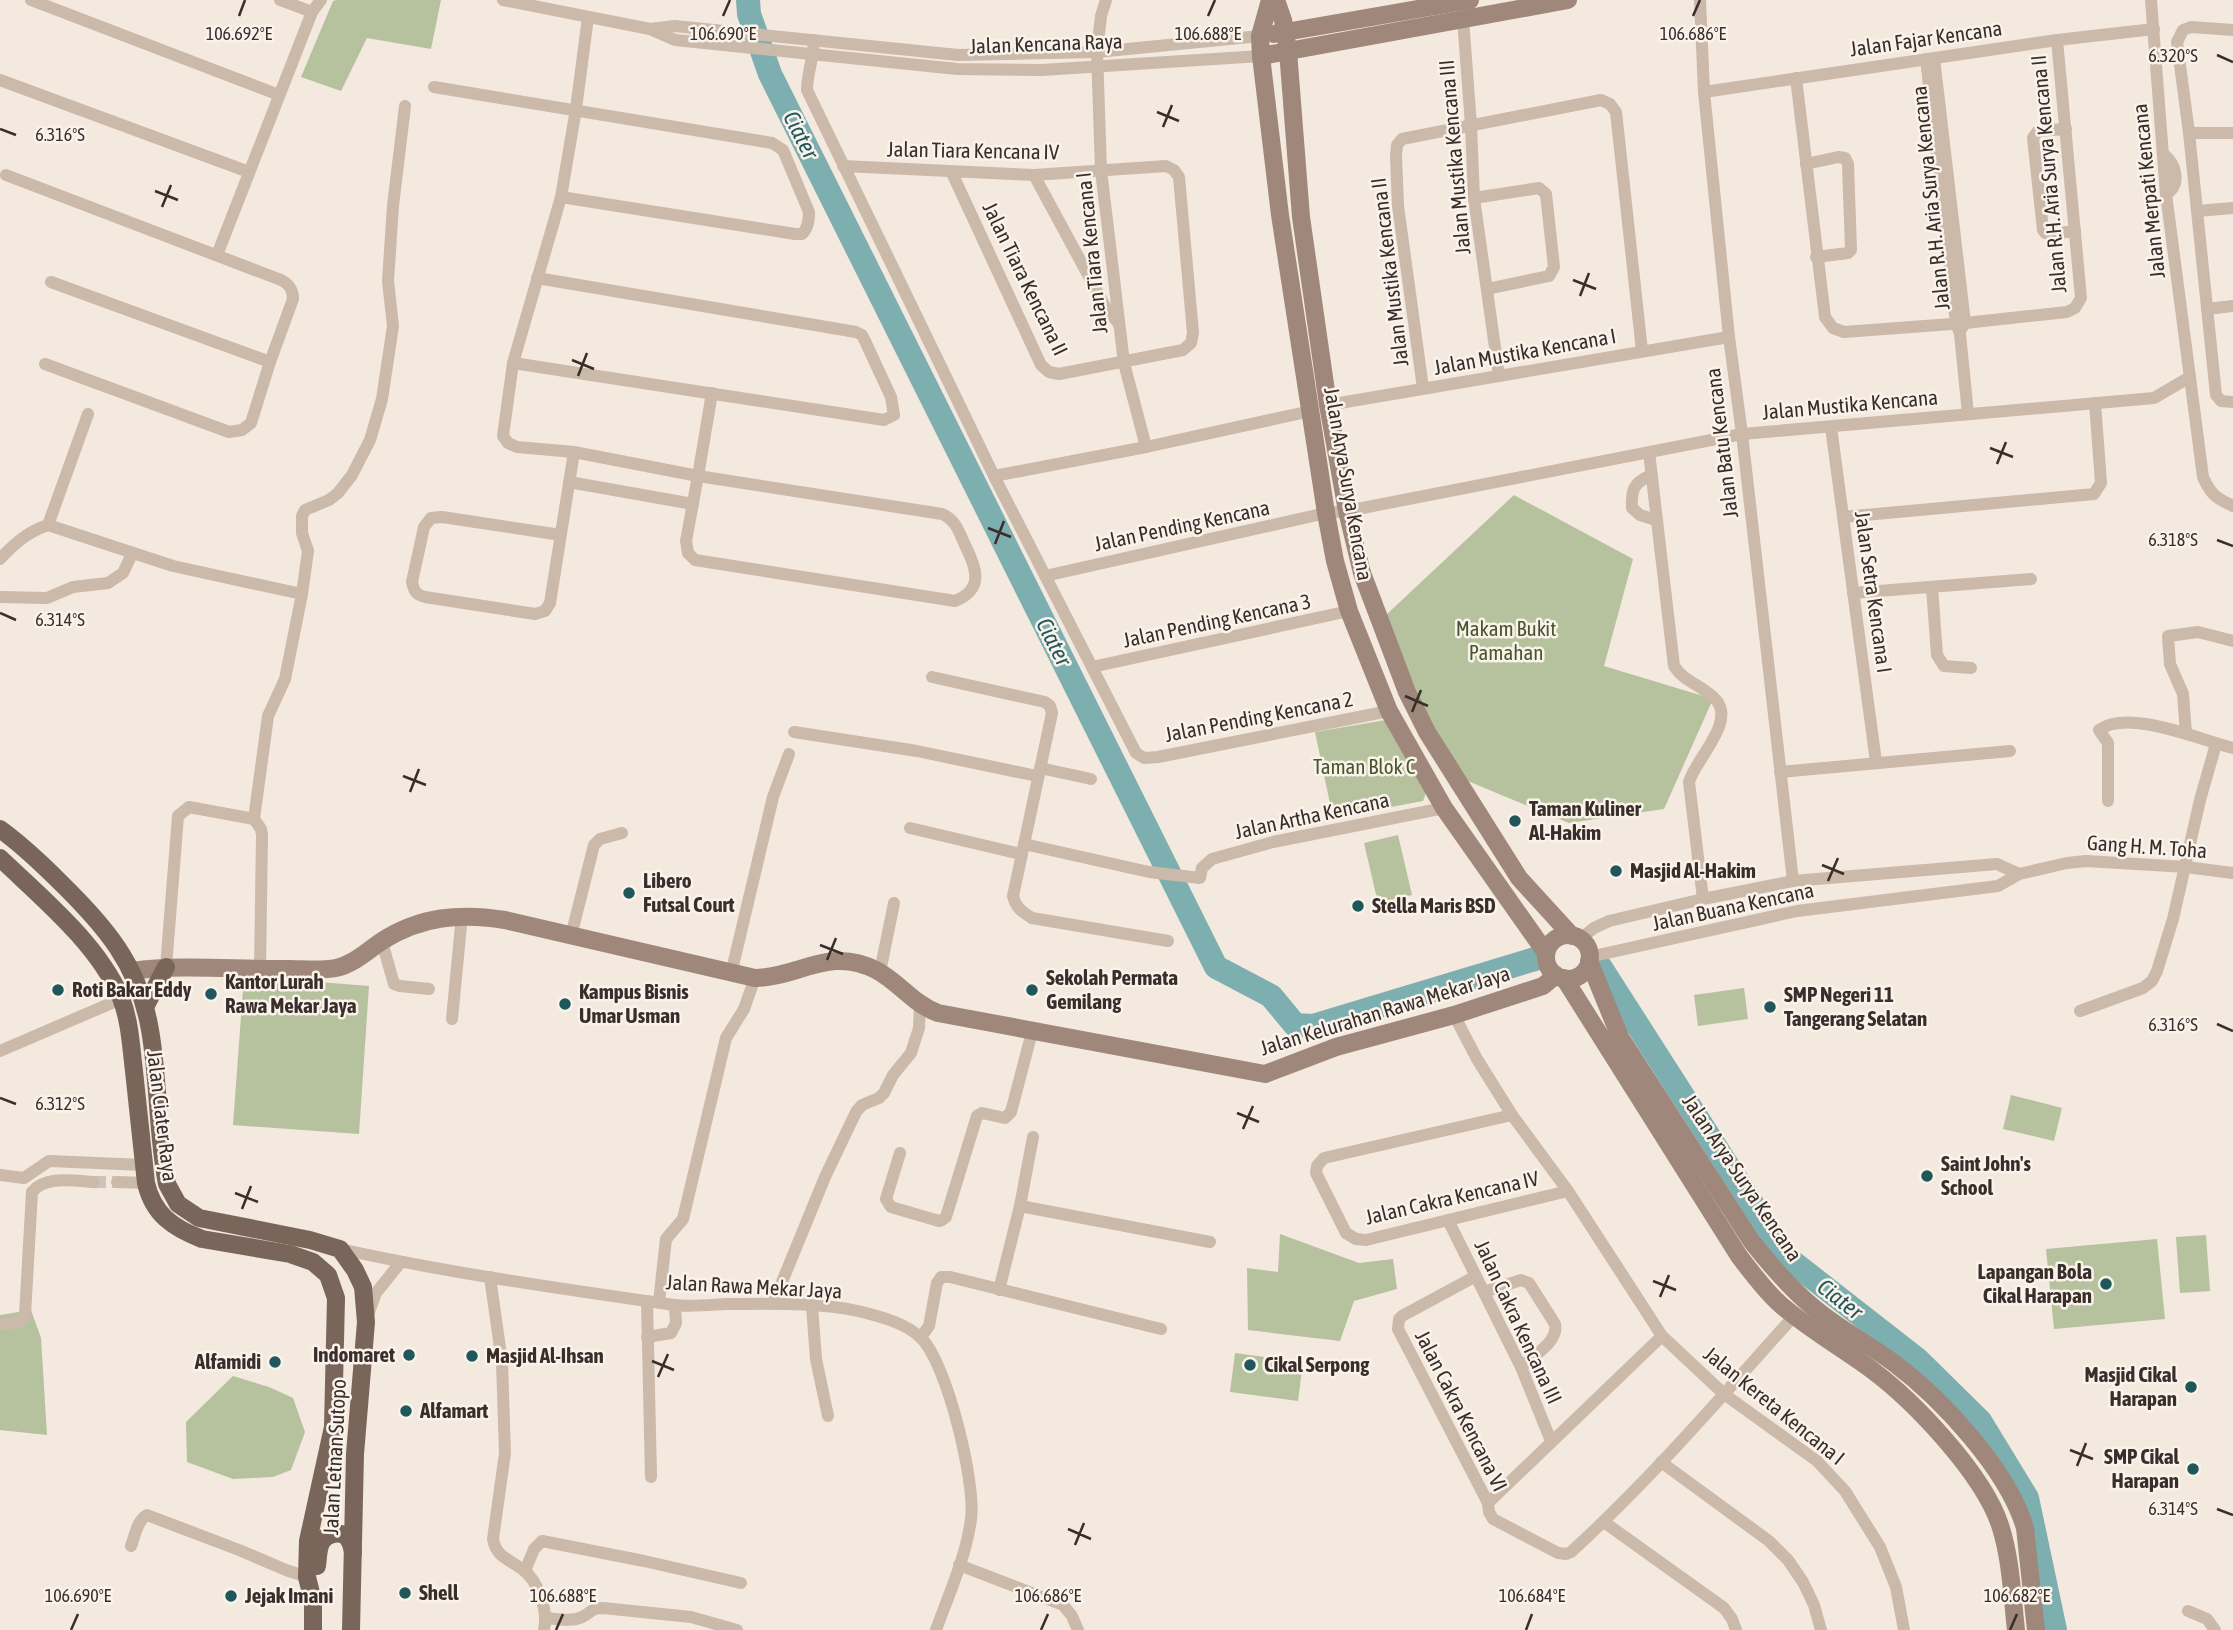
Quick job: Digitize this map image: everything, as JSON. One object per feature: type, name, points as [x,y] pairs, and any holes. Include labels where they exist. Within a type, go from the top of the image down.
[{"type":"main road","name":"Jalan Ciater Raya","points":[[0,829],[20,843],[93,914],[113,938],[132,971],[145,1007],[150,1031],[164,1172],[178,1204],[188,1212],[210,1221],[293,1236],[340,1249]]},
{"type":"main road","name":"Jalan Ciater Raya","points":[[0,858],[91,950],[106,970],[121,999],[130,1039],[145,1174],[152,1202],[158,1212],[177,1228],[202,1239],[290,1254],[313,1262],[328,1275],[336,1298],[333,1427]]},
{"type":"main road","points":[[145,1007],[166,967]]},
{"type":"main road","name":"Jalan Letnan Sutopo","points":[[340,1249],[363,1287],[366,1322],[355,1454],[351,1630]]},
{"type":"main road","name":"Jalan Letnan Sutopo","points":[[313,1630],[313,1601],[307,1577],[308,1541],[333,1427]]},
{"type":"main road","points":[[313,1601],[323,1539],[334,1534],[345,1535],[354,1553]]},
{"type":"street","points":[[31,0],[279,95]]},
{"type":"street","points":[[280,0],[312,12]]},
{"type":"street","points":[[217,255],[312,12],[321,0]]},
{"type":"street","name":"Jalan Kencana Raya","points":[[503,0],[650,29],[675,40],[957,69],[1042,70],[1261,56],[1568,0]]},
{"type":"street","name":"Jalan Tiara Kencana I","points":[[1106,0],[1101,16],[1097,51],[1101,170],[1124,363],[1146,447]]},
{"type":"street","name":"Jalan Arya Surya Kencana","points":[[1273,0],[1286,32],[1288,51],[1320,408],[1326,513],[1335,561],[1349,611],[1389,711],[1444,807],[1546,953]]},
{"type":"street","name":"Jalan Arya Surya Kencana","points":[[1273,0],[1260,36],[1280,215],[1320,408],[1362,573],[1407,692],[1427,732],[1519,878],[1576,937]]},
{"type":"street","name":"Jalan Kencana Raya","points":[[650,29],[675,26],[958,55],[1097,51],[1260,36],[1469,0]]},
{"type":"street","name":"Jalan Batu Kencana","points":[[1700,0],[1704,92],[1729,337],[1793,881]]},
{"type":"street","name":"Jalan Merpati Kencana","points":[[2151,0],[2166,194],[2203,477],[2216,498],[2233,506]]},
{"type":"street","points":[[588,17],[561,197],[513,362],[502,431],[506,441],[517,447],[574,452],[698,475],[942,514],[954,521],[975,566],[976,580],[966,597],[955,601],[695,560],[688,553],[686,541],[693,504],[698,475],[712,393]]},
{"type":"street","name":"Jalan Mustika Kencana III","points":[[1464,19],[1474,198],[1499,376]]},
{"type":"street","points":[[2233,30],[2191,27],[2179,34],[2177,42],[2216,395],[2221,401],[2233,401]]},
{"type":"street","name":"Jalan Fajar Kencana","points":[[1704,92],[2057,40],[2154,29]]},
{"type":"street","points":[[814,40],[807,90],[995,476],[1092,667]]},
{"type":"street","name":"Jalan R.H. Aria Surya Kencana II","points":[[1960,327],[2067,313],[2075,308],[2081,298],[2057,40]]},
{"type":"street","name":"Jalan R.H. Aria Surya Kencana","points":[[1930,58],[1968,414]]},
{"type":"street","points":[[1796,78],[1825,317],[1833,328],[1844,332],[1960,327]]},
{"type":"street","points":[[0,80],[249,172]]},
{"type":"street","points":[[434,88],[576,109],[777,145],[783,150],[809,212],[809,221],[802,234],[795,234],[561,197]]},
{"type":"street","points":[[1471,125],[1601,100],[1610,104],[1616,112],[1642,351]]},
{"type":"street","points":[[254,819],[268,716],[285,679],[302,594],[308,551],[302,533],[302,516],[305,510],[329,500],[338,493],[352,475],[370,440],[382,399],[393,326],[387,281],[405,106]]},
{"type":"street","name":"Jalan Mustika Kencana II","points":[[1423,388],[1398,206],[1395,156],[1397,145],[1402,139],[1471,125]]},
{"type":"street","points":[[2066,129],[2038,131],[2033,138],[2043,230],[2051,234],[2075,231]]},
{"type":"street","points":[[2189,133],[2233,133]]},
{"type":"street","points":[[2163,154],[2174,164],[2175,175],[2175,188],[2166,194]]},
{"type":"street","points":[[1805,164],[1838,157],[1844,158],[1848,164],[1851,250],[1848,253],[1816,257]]},
{"type":"street","name":"Jalan Tiara Kencana IV","points":[[843,166],[1034,176],[1167,166],[1174,170],[1179,177],[1194,333],[1191,343],[1183,350],[1124,363]]},
{"type":"street","name":"Jalan Tiara Kencana II","points":[[952,173],[1041,365],[1049,372],[1059,374],[1124,363]]},
{"type":"street","points":[[2175,175],[2192,173]]},
{"type":"street","points":[[6,175],[281,280],[290,287],[293,299],[251,423],[236,432],[229,432],[45,364]]},
{"type":"street","points":[[1034,176],[1106,308],[1119,324]]},
{"type":"street","points":[[1474,198],[1539,188],[1546,194],[1554,267],[1552,273],[1549,276],[1487,289]]},
{"type":"street","points":[[2197,211],[2233,208]]},
{"type":"street","points":[[513,362],[884,420],[894,415],[891,397],[862,335],[856,332],[537,278]]},
{"type":"street","points":[[51,282],[270,362]]},
{"type":"street","points":[[2207,309],[2233,306]]},
{"type":"street","name":"Jalan Mustika Kencana I","points":[[995,476],[1423,388],[1729,337]]},
{"type":"street","name":"Jalan Mustika Kencana","points":[[1347,511],[1742,434],[2154,398],[2190,377]]},
{"type":"street","points":[[1843,517],[2094,494],[2101,482],[2095,403]]},
{"type":"street","points":[[48,525],[88,414]]},
{"type":"street","name":"Jalan Setra Kencana I","points":[[1831,427],[1876,762]]},
{"type":"street","points":[[561,535],[442,517],[431,518],[424,527],[412,582],[414,589],[425,597],[539,614],[545,611],[550,603],[561,535],[569,482],[574,452]]},
{"type":"street","points":[[1649,452],[1674,666],[1679,674],[1715,699],[1722,713],[1718,730],[1691,772],[1689,782],[1703,899]]},
{"type":"street","points":[[1651,475],[1637,481],[1632,493],[1632,508],[1640,515],[1657,520]]},
{"type":"street","points":[[569,482],[693,504]]},
{"type":"street","name":"Jalan Pending Kencana","points":[[1045,576],[1326,513],[1347,511]]},
{"type":"street","points":[[0,559],[15,543],[33,530],[48,525],[198,573],[302,594]]},
{"type":"street","points":[[0,597],[47,598],[73,587],[108,583],[123,573],[132,554]]},
{"type":"street","points":[[1853,593],[2031,579]]},
{"type":"street","points":[[1932,587],[1937,655],[1944,666],[1971,668]]},
{"type":"street","name":"Jalan Pending Kencana 3","points":[[1092,667],[1349,611]]},
{"type":"street","points":[[2186,734],[2183,694],[2170,664],[2168,636],[2198,632],[2233,641]]},
{"type":"street","name":"Jalan Pending Kencana 2","points":[[1092,667],[1136,753],[1144,758],[1389,711]]},
{"type":"street","points":[[932,677],[1045,702],[1050,706],[1052,713],[1013,897],[1016,906],[1032,918],[1168,941]]},
{"type":"street","points":[[2108,801],[2108,743],[2099,730],[2109,725],[2156,725],[2233,748]]},
{"type":"street","points":[[794,732],[1091,779]]},
{"type":"street","points":[[2080,1011],[2143,988],[2152,981],[2186,867],[2200,800],[2216,744]]},
{"type":"street","points":[[1780,772],[2010,751]]},
{"type":"street","points":[[731,974],[773,797],[789,754]]},
{"type":"street","points":[[166,967],[178,816],[188,807],[254,819],[259,825],[262,835],[260,970]]},
{"type":"street","name":"Jalan Artha Kencana","points":[[1023,849],[1159,874],[1197,878],[1202,867],[1212,859],[1273,842],[1444,807]]},
{"type":"street","points":[[910,828],[1023,849]]},
{"type":"street","points":[[571,936],[594,845],[600,839],[622,833]]},
{"type":"street","name":"Gang H. M. Toha","points":[[2018,874],[2086,861],[2186,867],[2233,873]]},
{"type":"street","name":"Jalan Buana Kencana","points":[[1576,937],[1609,921],[1793,881],[1997,864],[2018,874]]},
{"type":"street","name":"Jalan Buana Kencana","points":[[1590,959],[1797,911],[1998,886],[2018,874]]},
{"type":"street","points":[[880,972],[894,903]]},
{"type":"street","points":[[452,1019],[462,915]]},
{"type":"street","name":"Jalan Kelurahan Rawa Mekar Jaya","points":[[132,971],[166,967],[260,970],[335,968],[356,960],[418,922],[462,915],[505,920],[755,978],[775,976],[824,961],[854,963],[880,972],[920,1005],[938,1013],[1265,1074],[1336,1047],[1454,1015],[1543,986],[1560,977]]},
{"type":"street","points":[[1563,936],[1576,937],[1586,945],[1590,959],[1580,975],[1560,977],[1550,969],[1546,953],[1555,939],[1563,936]]},
{"type":"street","points":[[382,942],[394,984],[429,989]]},
{"type":"street","name":"Jalan Arya Surya Kencana","points":[[1590,959],[1620,1037],[1752,1242],[1775,1270],[1822,1314],[1893,1362],[1942,1405],[2005,1484],[2025,1528],[2036,1630]]},
{"type":"street","name":"Jalan Arya Surya Kencana","points":[[1560,977],[1739,1256],[1760,1283],[1794,1316],[1892,1385],[1917,1409],[1981,1487],[1998,1521],[2006,1547],[2016,1630]]},
{"type":"street","points":[[651,1477],[647,1337],[653,1301],[666,1239],[683,1219],[726,1038],[744,1009],[755,978]]},
{"type":"street","points":[[0,1051],[121,999]]},
{"type":"street","points":[[773,1304],[825,1177],[856,1112],[862,1105],[884,1093],[893,1075],[911,1053],[919,1028],[920,1005]]},
{"type":"street","name":"Jalan Kereta Kencana I","points":[[1454,1015],[1476,1059],[1512,1115],[1568,1191],[1662,1336],[1724,1395],[1817,1461],[1844,1491],[1880,1547],[1896,1587],[1904,1630]]},
{"type":"street","points":[[900,1153],[886,1199],[888,1204],[934,1220],[942,1220],[946,1217],[975,1118],[982,1113],[1005,1118],[1010,1116],[1032,1032]]},
{"type":"street","name":"Jalan Cakra Kencana IV","points":[[1512,1115],[1320,1161],[1316,1172],[1346,1233],[1356,1239],[1366,1240],[1568,1191]]},
{"type":"street","points":[[999,1290],[1020,1206],[1033,1137]]},
{"type":"street","points":[[0,1175],[24,1178],[49,1161],[145,1174]]},
{"type":"street","points":[[117,1182],[145,1174]]},
{"type":"street","points":[[0,1324],[18,1323],[25,1315],[32,1192],[37,1185],[48,1181],[94,1182]]},
{"type":"street","points":[[1020,1206],[1210,1242]]},
{"type":"street","name":"Jalan Cakra Kencana III","points":[[1448,1220],[1521,1367],[1551,1441]]},
{"type":"street","name":"Jalan Rawa Mekar Jaya","points":[[340,1249],[400,1263],[675,1305],[773,1304],[857,1311],[877,1316],[921,1337]]},
{"type":"street","points":[[366,1322],[376,1293],[400,1263]]},
{"type":"street","name":"Jalan Cakra Kencana VI","points":[[1476,1276],[1402,1316],[1397,1324],[1398,1329],[1488,1503],[1493,1519],[1558,1553],[1571,1552],[1604,1522],[1724,1395],[1794,1316]]},
{"type":"street","points":[[490,1277],[502,1362],[505,1453],[494,1547],[500,1556],[525,1571],[542,1601],[545,1624],[580,1618],[593,1608],[603,1608],[691,1617],[737,1630]]},
{"type":"street","points":[[936,1630],[959,1565],[971,1519],[970,1479],[946,1388],[929,1348],[921,1337],[929,1326],[937,1283],[941,1277],[1161,1329]]},
{"type":"street","points":[[1484,1292],[1521,1280],[1529,1283],[1555,1324],[1557,1330],[1553,1339],[1521,1367]]},
{"type":"street","points":[[647,1337],[667,1335],[674,1329],[675,1305]]},
{"type":"street","points":[[812,1306],[819,1381],[828,1416]]},
{"type":"street","points":[[1488,1503],[1662,1336]]},
{"type":"street","points":[[1661,1462],[1769,1541],[1788,1560],[1814,1605],[1821,1630]]},
{"type":"street","points":[[131,1546],[142,1517],[147,1516],[307,1577]]},
{"type":"street","points":[[1604,1522],[1724,1608],[1736,1630]]},
{"type":"street","points":[[525,1571],[534,1549],[542,1541],[741,1583]]},
{"type":"street","points":[[959,1565],[1055,1600],[1068,1610],[1077,1630]]},
{"type":"street","points":[[2188,1611],[2207,1619],[2215,1630]]},
{"type":"green space","points":[[441,0],[431,49],[367,38],[341,91],[301,77],[333,1]]},
{"type":"green space","name":"Makam Bukit Pamahan","points":[[1514,495],[1633,559],[1604,666],[1713,699],[1664,809],[1569,823],[1463,779],[1431,728],[1386,615]]},
{"type":"green space","name":"Taman Blok C","points":[[1386,720],[1426,793],[1423,801],[1333,818],[1315,732]]},
{"type":"green space","points":[[1398,835],[1412,895],[1378,903],[1364,843]]},
{"type":"green space","points":[[244,976],[369,986],[359,1134],[233,1125]]},
{"type":"green space","points":[[1744,988],[1748,1019],[1698,1026],[1694,995]]},
{"type":"green space","points":[[2011,1095],[2062,1108],[2054,1141],[2003,1129]]},
{"type":"green space","points":[[1280,1234],[1359,1263],[1393,1259],[1397,1289],[1354,1301],[1340,1341],[1248,1330],[1247,1268],[1278,1272]]},
{"type":"green space","points":[[2206,1235],[2210,1291],[2180,1293],[2176,1237]]},
{"type":"green space","name":"Lapangan Bola Cikal Harapan","points":[[2157,1239],[2165,1319],[2054,1329],[2046,1249]]},
{"type":"green space","points":[[31,1310],[41,1338],[47,1435],[0,1430],[0,1315]]},
{"type":"green space","points":[[1235,1353],[1303,1362],[1298,1401],[1230,1392]]},
{"type":"green space","points":[[233,1376],[293,1398],[305,1432],[291,1470],[273,1477],[233,1479],[187,1462],[186,1422]]},
{"type":"waterway","name":"Ciater","points":[[748,0],[749,14],[770,74],[1216,967],[1271,996],[1295,1025],[1313,1026],[1535,959]]},
{"type":"waterway","name":"Ciater","points":[[1601,968],[1786,1257],[1918,1360],[1980,1421],[2027,1498],[2055,1630]]},
{"type":"tunnel","points":[[94,1182],[117,1182]]},
{"type":"place","name":"Taman Kuliner Al-Hakim","points":[[1515,821]]},
{"type":"place","name":"Masjid Al-Hakim","points":[[1616,871]]},
{"type":"place","name":"Libero Futsal Court","points":[[629,893]]},
{"type":"place","name":"Stella Maris BSD","points":[[1358,906]]},
{"type":"place","name":"Roti Bakar Eddy","points":[[58,990]]},
{"type":"place","name":"Sekolah Permata Gemilang","points":[[1032,990]]},
{"type":"place","name":"Kantor Lurah Rawa Mekar Jaya","points":[[211,994]]},
{"type":"place","name":"Kampus Bisnis Umar Usman","points":[[565,1004]]},
{"type":"place","name":"SMP Negeri 11 Tangerang Selatan","points":[[1770,1007]]},
{"type":"place","name":"Saint John's School","points":[[1927,1176]]},
{"type":"place","name":"Lapangan Bola Cikal Harapan","points":[[2106,1284]]},
{"type":"place","name":"Indomaret","points":[[409,1355]]},
{"type":"place","name":"Masjid Al-Ihsan","points":[[472,1356]]},
{"type":"place","name":"Alfamidi","points":[[275,1362]]},
{"type":"place","name":"Cikal Serpong","points":[[1250,1365]]},
{"type":"place","name":"Masjid Cikal Harapan","points":[[2191,1387]]},
{"type":"place","name":"Alfamart","points":[[406,1411]]},
{"type":"place","name":"SMP Cikal Harapan","points":[[2193,1469]]},
{"type":"place","name":"Shell","points":[[405,1593]]},
{"type":"place","name":"Jejak Imani","points":[[231,1596]]}]
